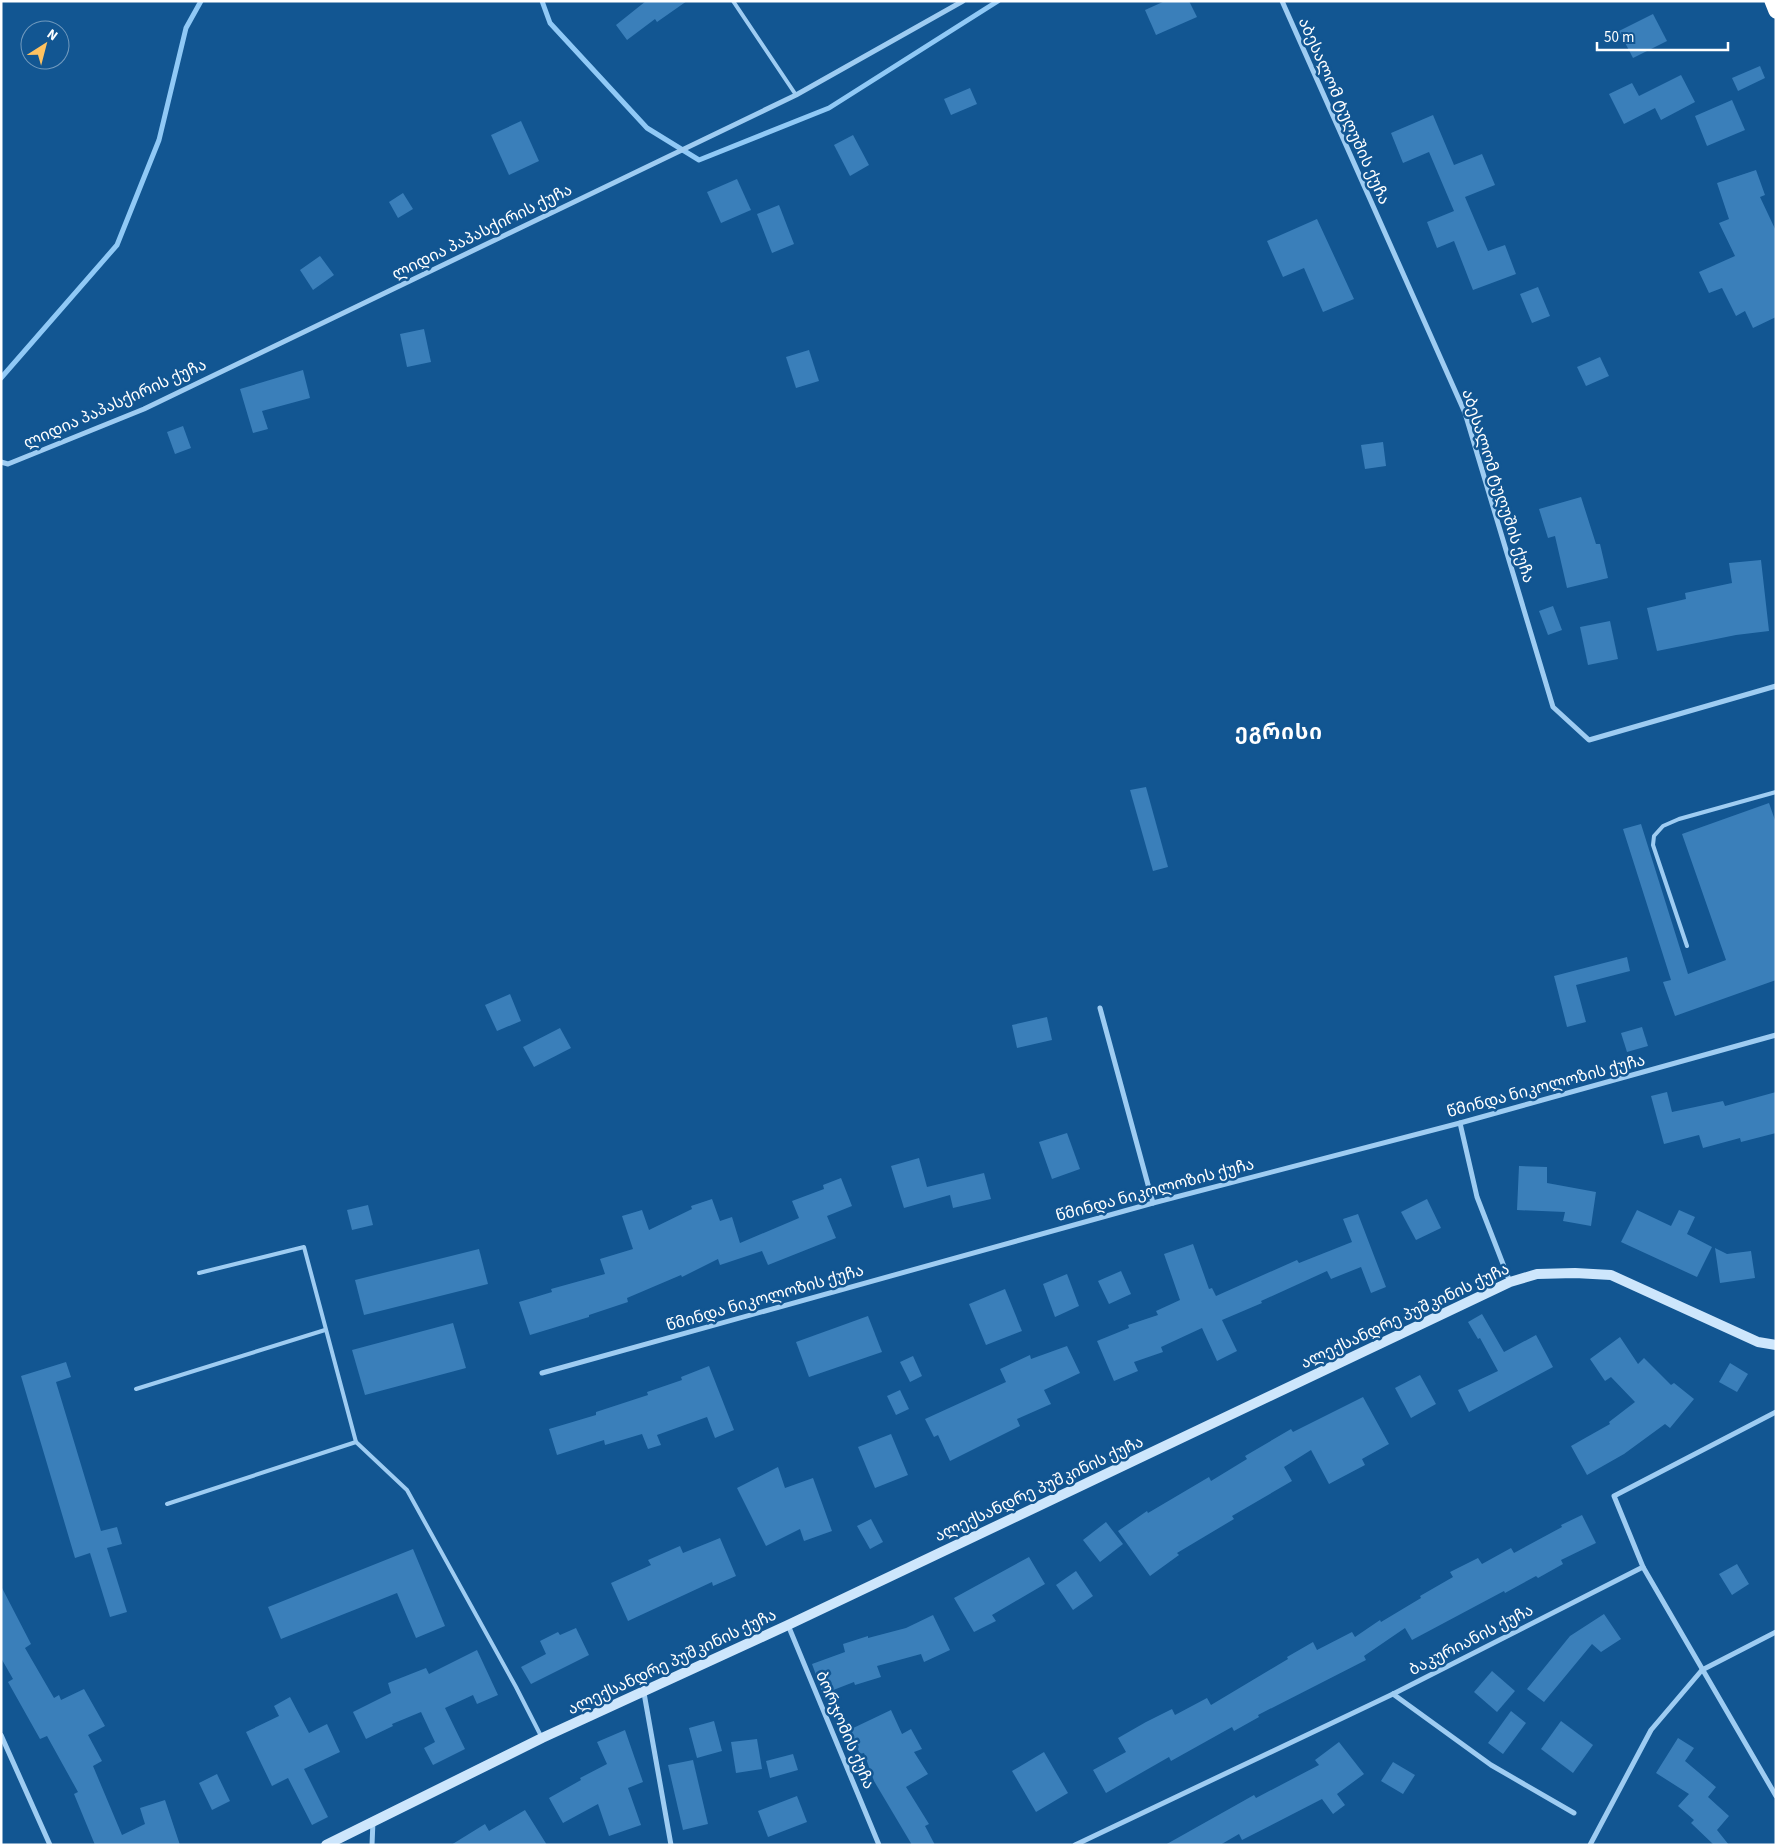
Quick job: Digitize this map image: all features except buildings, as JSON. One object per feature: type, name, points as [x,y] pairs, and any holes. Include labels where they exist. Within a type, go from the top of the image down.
[{"type":"highway","points":[[1772,1],[1776,11]]},
{"type":"street","name":"ლიდია პაპასქირის ქუჩა","points":[[1,462],[8,464],[144,408],[796,95],[963,1]]},
{"type":"street","name":"აბესალომ ტუღუშის ქუჩა","points":[[1282,1],[1465,413],[1553,707],[1589,740],[1776,686]]},
{"type":"street","points":[[1100,1008],[1153,1202]]},
{"type":"street","name":"წმინდა ნიკოლოზის ქუჩა","points":[[542,1373],[1153,1202],[1460,1123],[1776,1035]]},
{"type":"street","points":[[1460,1123],[1477,1197],[1510,1282]]},
{"type":"street","name":"ალექსანდრე პუშკინის ქუჩა","points":[[326,1845],[542,1738],[788,1626],[1510,1282],[1536,1274],[1575,1273],[1611,1275],[1758,1342],[1776,1345]]},
{"type":"street","points":[[1776,1412],[1614,1496],[1643,1567],[1776,1796]]},
{"type":"street","name":"ბაკურიანის ქუჩა","points":[[1075,1845],[1393,1694],[1643,1567]]},
{"type":"street","name":"ბორჯომის ქუჩა","points":[[788,1626],[879,1845]]},
{"type":"street","points":[[1590,1845],[1652,1730],[1702,1670],[1776,1632]]},
{"type":"street","points":[[644,1693],[671,1845]]},
{"type":"street","points":[[1393,1694],[1491,1765],[1574,1813]]},
{"type":"street","points":[[1,1735],[50,1845]]},
{"type":"street","points":[[372,1845],[373,1821]]},
{"type":"lane","points":[[732,1],[796,95]]},
{"type":"lane","points":[[1687,946],[1653,845],[1654,836],[1663,826],[1678,819],[1776,792]]},
{"type":"lane","points":[[199,1273],[304,1247],[356,1442],[407,1490],[516,1687],[542,1738]]},
{"type":"lane","points":[[136,1389],[325,1330]]},
{"type":"lane","points":[[167,1504],[356,1442]]},
{"type":"waterway","points":[[1,378],[117,245],[159,140],[186,28],[201,1]]},
{"type":"waterway","points":[[542,1],[550,23],[647,128],[699,160],[829,108],[998,1]]},
{"type":"district","name":"ეგრისი","points":[[1279,732]]}]
